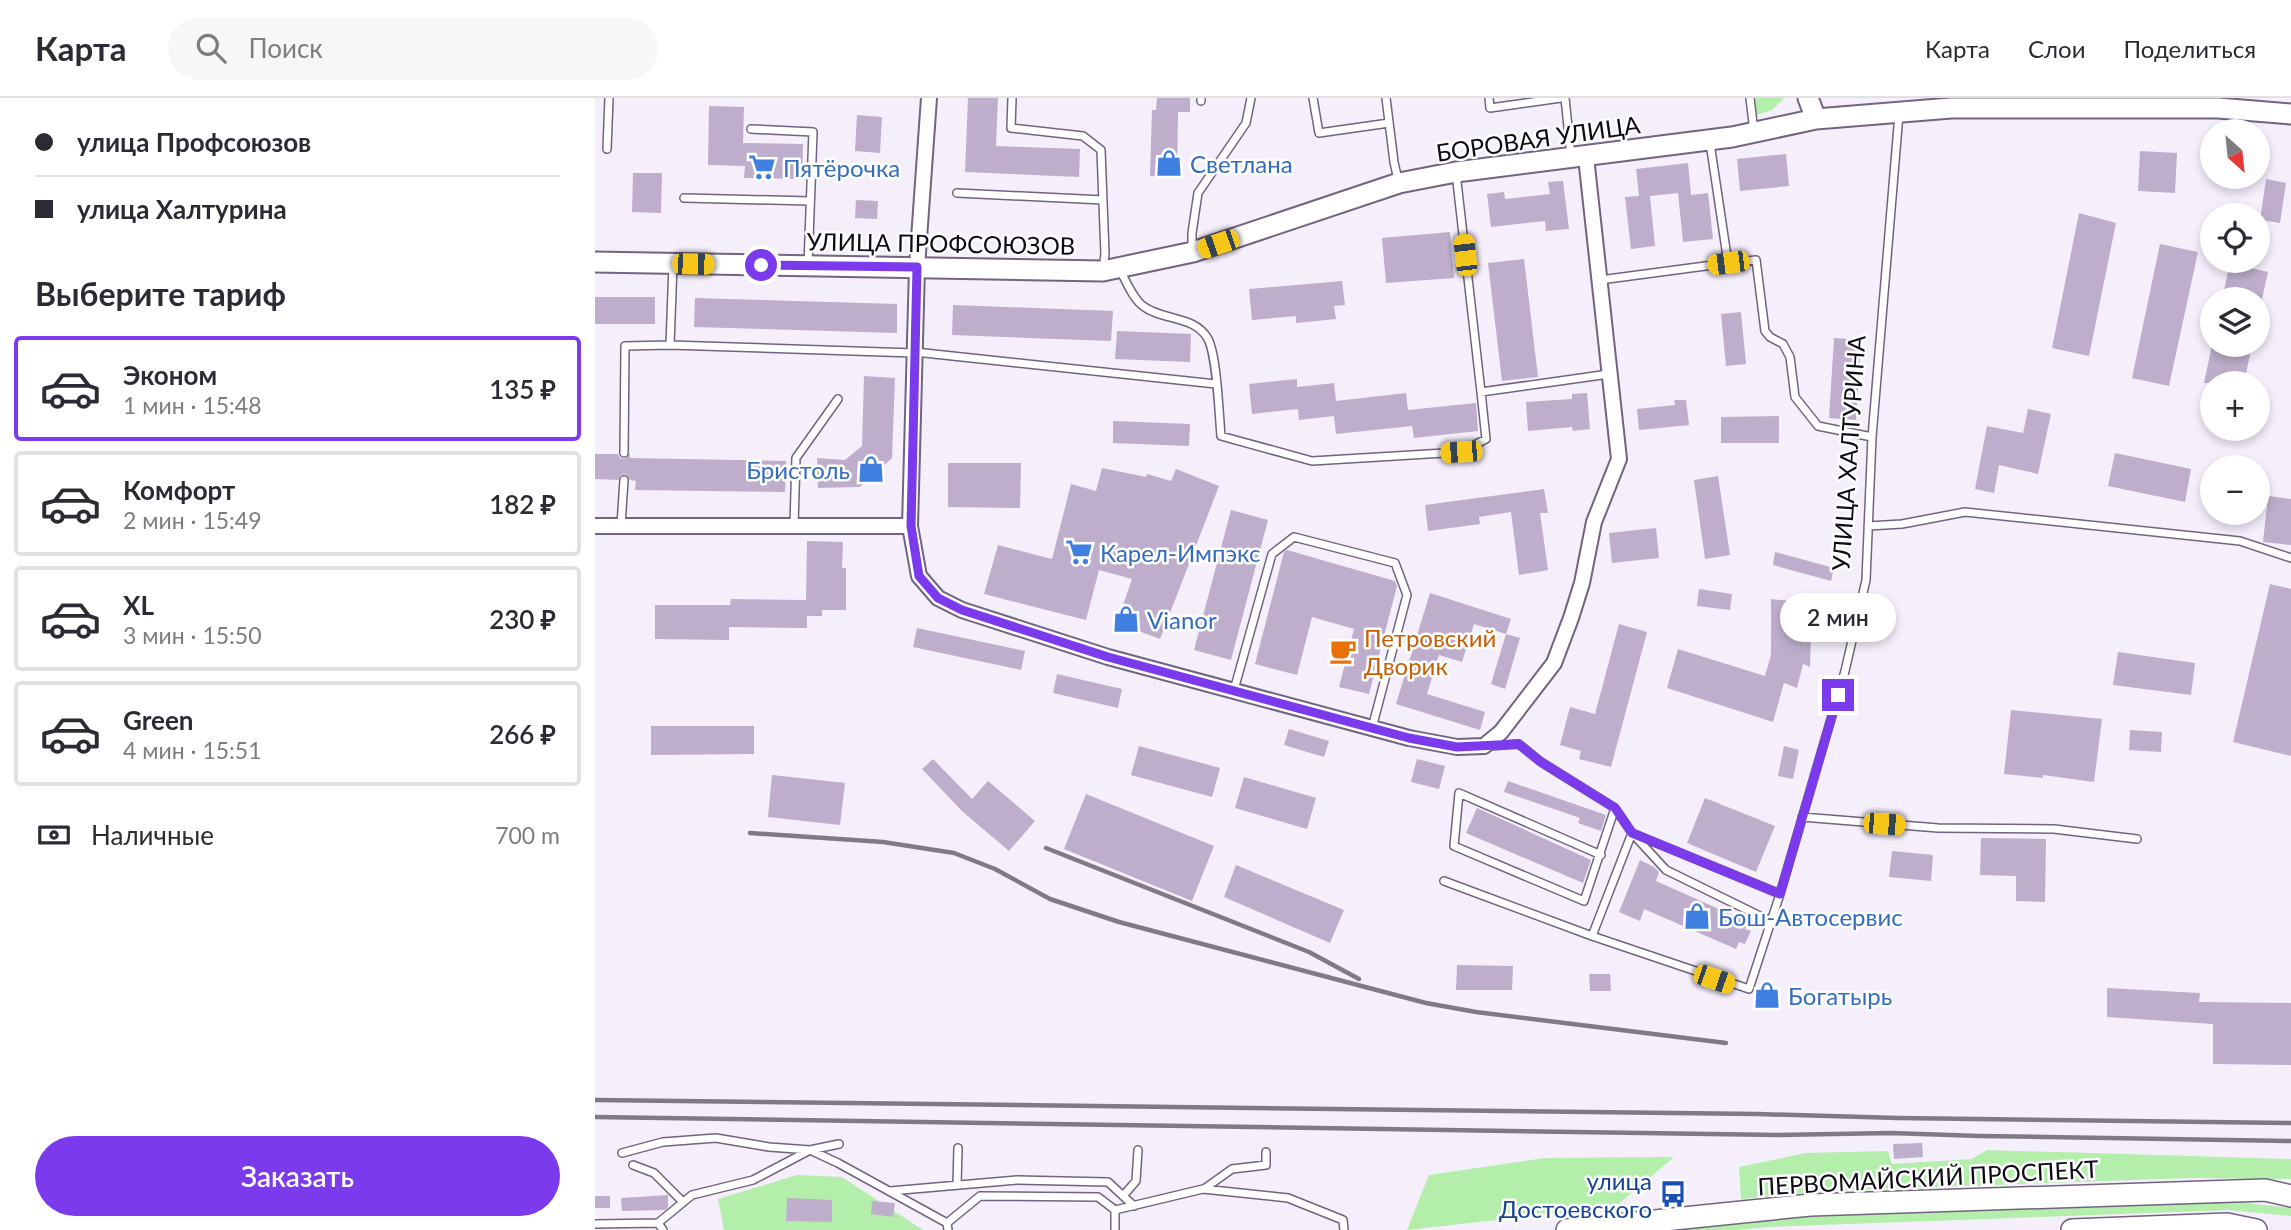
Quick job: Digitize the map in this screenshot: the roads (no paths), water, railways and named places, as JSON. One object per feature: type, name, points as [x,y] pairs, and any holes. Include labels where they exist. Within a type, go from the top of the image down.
[{"type":"main road","points":[[1808,98],[1817,120]]},
{"type":"main road","points":[[1951,108],[2113,103],[2291,114]]},
{"type":"main road","name":"БОРОВАЯ УЛИЦА","points":[[1111,270],[1192,253],[1399,183],[1456,172],[1710,140],[1817,120],[1951,108]]},
{"type":"main road","name":"УЛИЦА ПРОФСОЮЗОВ","points":[[595,261],[1111,270]]},
{"type":"main road","points":[[2265,1190],[2291,1188]]},
{"type":"main road","name":"ПЕРВОМАЙСКИЙ ПРОСПЕКТ","points":[[1567,1230],[1810,1205],[2265,1190],[2291,1196]]},
{"type":"main road","points":[[2072,1230],[2227,1224],[2256,1230]]},
{"type":"street","points":[[929,98],[917,267],[911,526],[919,576],[938,598],[962,610],[1108,657],[1409,738],[1457,747],[1484,746],[1501,732],[1554,663],[1582,583],[1594,522],[1619,459],[1599,280],[1579,157]]},
{"type":"street","name":"БОРОВАЯ УЛИЦА","points":[[1951,108],[1972,98]]},
{"type":"street","points":[[595,526],[911,526]]},
{"type":"lane","points":[[607,149],[609,98]]},
{"type":"lane","points":[[1012,98],[1011,128],[1083,136],[1101,150],[1105,254],[1111,270],[1140,304],[1157,315],[1194,325],[1208,339],[1221,436],[1312,461],[1461,452],[1486,439],[1456,172]]},
{"type":"lane","points":[[1192,253],[1198,193],[1246,123],[1251,98]]},
{"type":"lane","points":[[1313,98],[1319,132],[1389,124]]},
{"type":"lane","points":[[1386,98],[1399,183]]},
{"type":"lane","points":[[1489,98],[1490,108],[1563,98],[1579,157]]},
{"type":"lane","points":[[1750,98],[1754,133]]},
{"type":"lane","name":"УЛИЦА ХАЛТУРИНА","points":[[1592,936],[1749,989],[1780,894],[1845,671],[1866,580],[1872,438],[1899,114]]},
{"type":"lane","points":[[751,129],[813,132],[808,266]]},
{"type":"lane","points":[[1710,140],[1728,263]]},
{"type":"lane","points":[[957,193],[1103,200]]},
{"type":"lane","points":[[684,198],[810,201]]},
{"type":"lane","points":[[1599,280],[1756,260],[1765,331],[1783,344],[1790,357],[1795,397],[1818,426],[1872,438]]},
{"type":"lane","points":[[670,345],[673,264]]},
{"type":"lane","points":[[624,453],[625,346],[915,352],[1216,384]]},
{"type":"lane","points":[[1481,393],[1609,374]]},
{"type":"lane","points":[[794,525],[796,458],[838,399]]},
{"type":"lane","points":[[621,526],[624,480]]},
{"type":"lane","points":[[1868,526],[1902,524],[1965,512],[2240,541],[2291,558]]},
{"type":"lane","points":[[1234,690],[1272,554],[1294,537],[1395,563],[1406,595],[1372,728]]},
{"type":"lane","points":[[1484,746],[1518,744],[1541,762],[1615,808],[1632,833],[1667,870],[1770,921]]},
{"type":"lane","points":[[1601,855],[1459,793],[1454,846],[1584,901],[1601,855],[1615,808]]},
{"type":"lane","points":[[1802,817],[1938,828],[2054,829],[2137,839]]},
{"type":"lane","points":[[1632,833],[1780,894]]},
{"type":"lane","points":[[1444,881],[1592,936],[1632,833]]},
{"type":"lane","points":[[622,1153],[663,1142],[716,1138],[769,1147],[810,1150],[839,1144]]},
{"type":"lane","points":[[957,1185],[958,1148]]},
{"type":"lane","points":[[810,1150],[890,1191],[947,1226],[980,1196],[1098,1197],[1115,1210],[1203,1189],[1288,1198],[1343,1220],[1344,1230]]},
{"type":"lane","points":[[595,1224],[660,1227],[692,1195],[753,1180],[810,1150]]},
{"type":"lane","points":[[1123,1196],[1136,1181],[1138,1150]]},
{"type":"lane","points":[[1203,1189],[1232,1169],[1266,1165],[1266,1152]]},
{"type":"lane","points":[[633,1165],[654,1173],[683,1202]]},
{"type":"lane","points":[[890,1191],[1017,1180],[1108,1182],[1134,1206]]},
{"type":"lane","points":[[1115,1210],[1115,1230]]},
{"type":"railway","points":[[750,833],[883,842],[954,853],[995,869],[1050,899],[1119,922],[1426,1003],[1476,1012],[1726,1043]]},
{"type":"railway","points":[[1046,848],[1309,952],[1359,979]]},
{"type":"railway","points":[[595,1100],[2291,1123]]},
{"type":"railway","points":[[595,1117],[1778,1135],[1891,1133],[2291,1141]]},
{"type":"place","name":"Светлана","points":[[1169,163]]},
{"type":"place","name":"Пятёрочка","points":[[762,167]]},
{"type":"place","name":"Бристоль","points":[[871,469]]},
{"type":"place","name":"Карел-Импэкс","points":[[1079,552]]},
{"type":"place","name":"Vianor","points":[[1126,619]]},
{"type":"place","name":"Петровский Дворик","points":[[1343,651]]},
{"type":"place","name":"Бош-Автосервис","points":[[1697,916]]},
{"type":"place","name":"Богатырь","points":[[1767,995]]},
{"type":"place","name":"улица Достоевского","points":[[1673,1194]]}]
